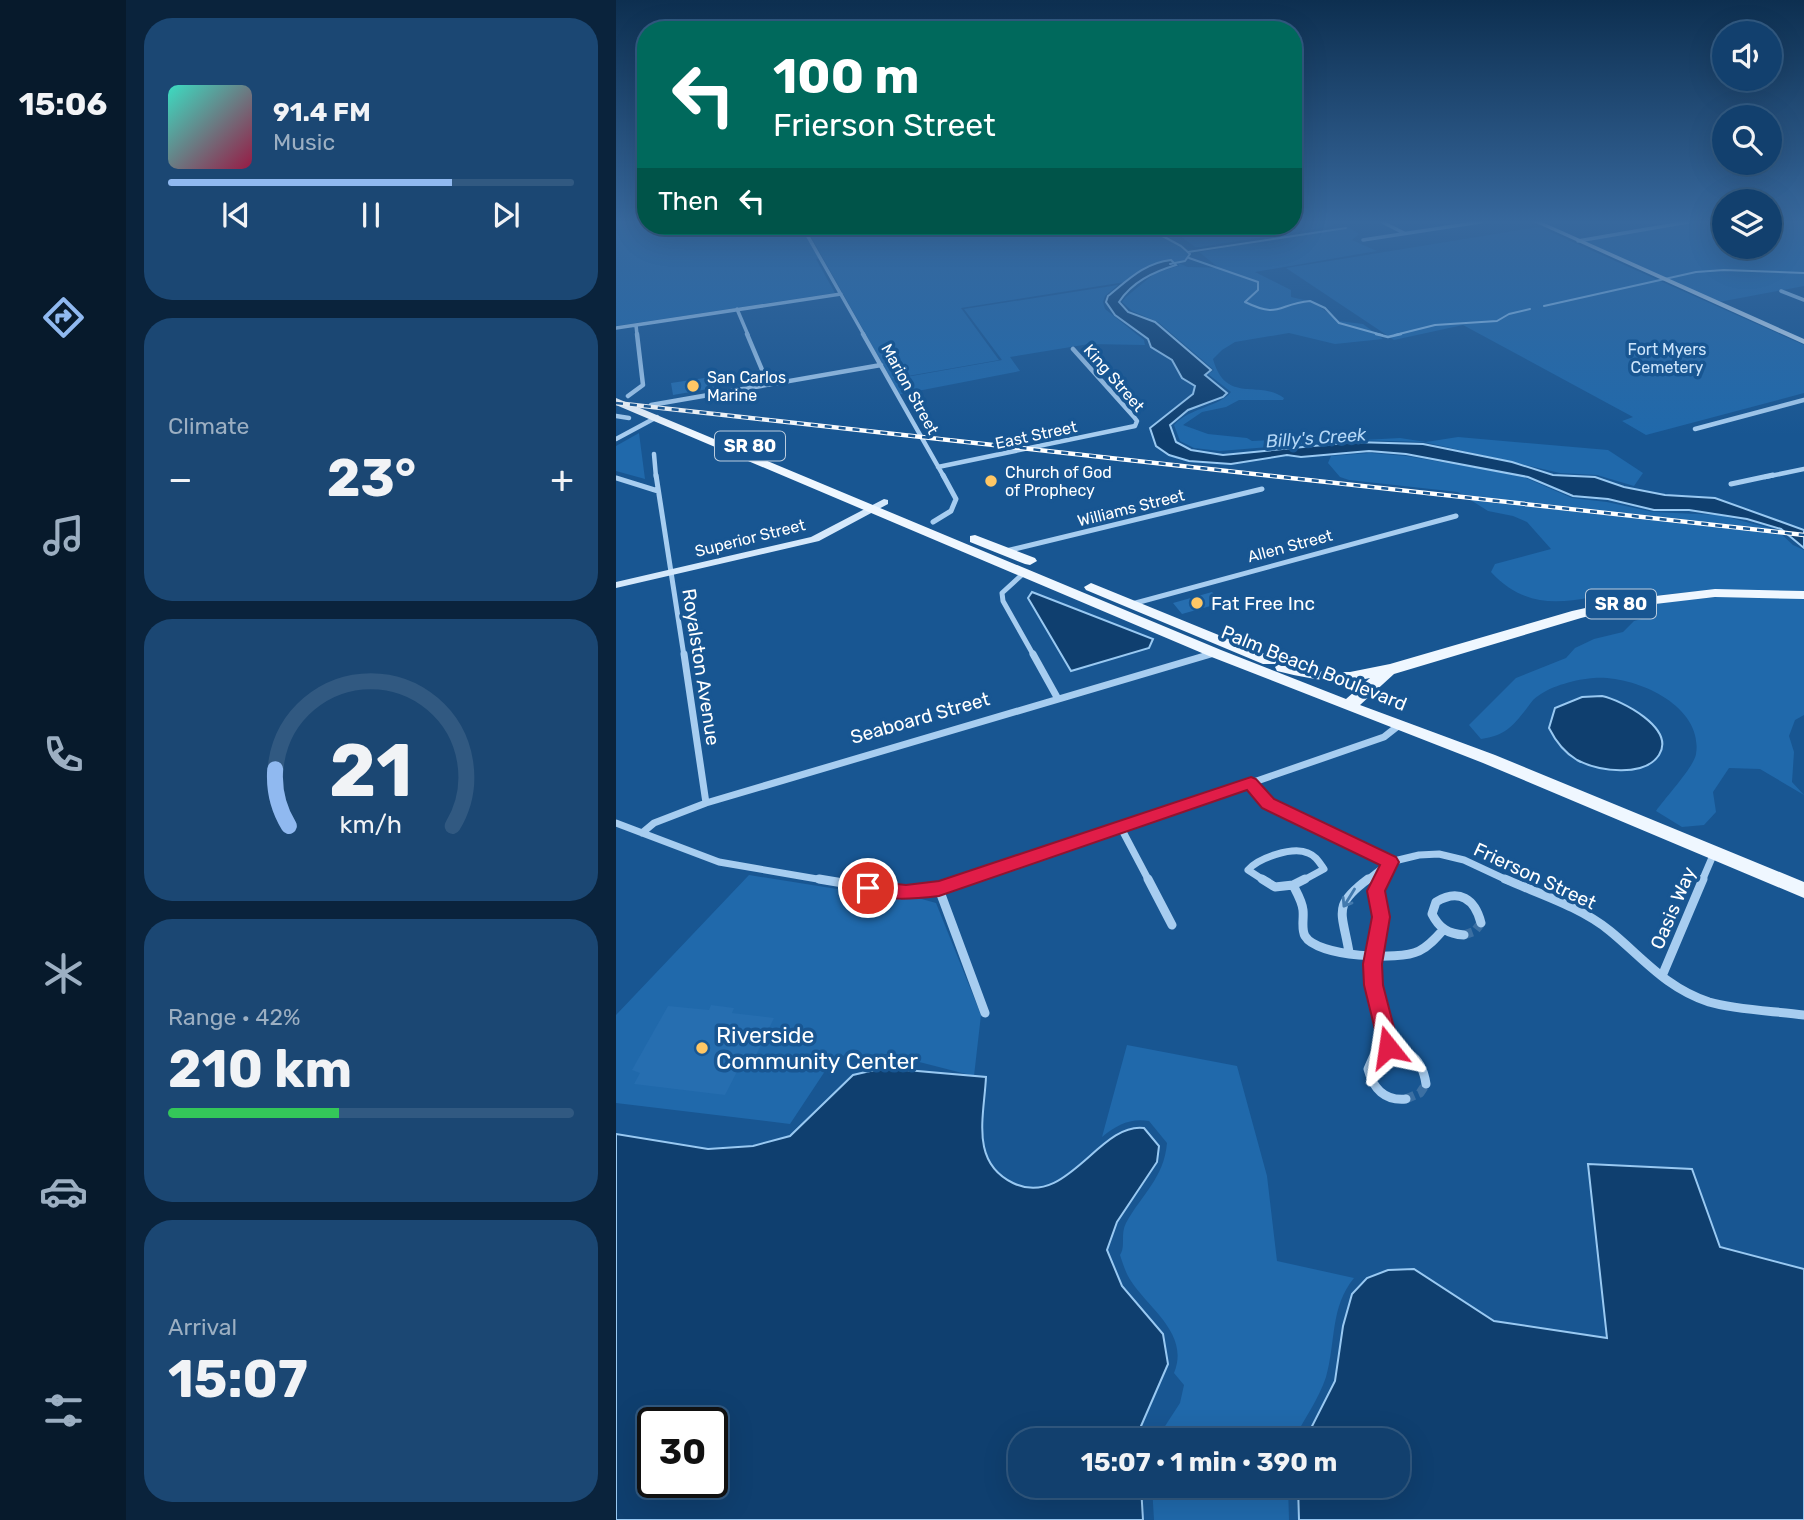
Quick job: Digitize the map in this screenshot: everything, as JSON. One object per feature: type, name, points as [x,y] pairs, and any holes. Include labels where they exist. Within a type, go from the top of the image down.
[{"type":"main road","name":"Palm Beach Boulevard","points":[[619,396],[651,405],[731,439],[1025,572],[1215,653],[1352,702],[1398,726],[1483,756],[1804,890]]},
{"type":"main road","name":"Palm Beach Boulevard","points":[[619,396],[657,417],[878,505],[933,522],[1006,551],[1283,667]]},
{"type":"main road","points":[[657,417],[670,418],[711,435],[731,439]]},
{"type":"main road","name":"SR 80","points":[[1283,667],[1324,677],[1366,674],[1621,604],[1715,593],[1804,595]]},
{"type":"main road","points":[[1094,601],[1123,606],[1132,604]]},
{"type":"main road","points":[[1283,667],[1352,702],[1455,741],[1483,756]]},
{"type":"main road","points":[[1352,702],[1392,669]]},
{"type":"street","points":[[1695,293],[1804,342]]},
{"type":"street","points":[[1787,293],[1804,300]]},
{"type":"street","points":[[616,327],[841,294]]},
{"type":"street","name":"Marion Street","points":[[841,294],[956,499],[956,505],[951,511],[933,522]]},
{"type":"street","points":[[737,309],[768,384]]},
{"type":"street","points":[[619,396],[643,385],[636,325]]},
{"type":"street","name":"King Street","points":[[1073,349],[1134,417],[1136,423]]},
{"type":"street","points":[[651,405],[881,365]]},
{"type":"street","points":[[1695,429],[1804,400]]},
{"type":"street","points":[[616,416],[629,418]]},
{"type":"street","points":[[616,439],[657,417]]},
{"type":"street","name":"East Street","points":[[939,467],[1115,431],[1135,426],[1136,423]]},
{"type":"street","name":"Royalston Avenue","points":[[654,454],[706,803]]},
{"type":"street","points":[[1731,484],[1804,469]]},
{"type":"street","points":[[616,478],[658,491]]},
{"type":"street","name":"Williams Street","points":[[1006,551],[1262,489]]},
{"type":"street","name":"Superior Street","points":[[616,585],[801,543],[878,505]]},
{"type":"street","name":"Allen Street","points":[[1132,604],[1456,516]]},
{"type":"street","points":[[1025,572],[1008,585],[1002,593],[1003,601],[1058,699]]},
{"type":"street","name":"Seaboard Street","points":[[642,833],[654,822],[706,803],[1215,653]]},
{"type":"street","points":[[616,823],[719,862],[891,891],[939,888],[1384,737],[1398,726]]},
{"type":"street","points":[[1251,783],[1268,804],[1390,862]]},
{"type":"street","points":[[1121,828],[1172,925]]},
{"type":"street","points":[[1295,850],[1305,850],[1315,855],[1324,869],[1293,885],[1275,887],[1248,870],[1252,865],[1295,850]]},
{"type":"street","name":"Oasis Way","points":[[1661,976],[1714,852]]},
{"type":"street","name":"Frierson Street","points":[[1390,862],[1419,855],[1439,854],[1464,860],[1591,918],[1679,988],[1710,1002],[1804,1015]]},
{"type":"street","points":[[1349,952],[1342,908],[1347,895],[1390,862]]},
{"type":"street","points":[[1388,1047],[1373,985],[1374,955],[1381,917],[1376,891],[1390,862]]},
{"type":"street","points":[[1293,885],[1301,902],[1304,935],[1312,944],[1322,948],[1401,957],[1432,945],[1443,930]]},
{"type":"street","points":[[939,888],[985,1013]]},
{"type":"street","points":[[1464,935],[1443,930],[1436,924],[1432,908],[1436,902],[1446,896],[1463,897],[1471,901],[1481,913],[1481,923]]},
{"type":"street","points":[[1406,1099],[1390,1098],[1380,1093],[1369,1078],[1370,1060],[1375,1053],[1388,1047],[1400,1048],[1418,1058],[1424,1067],[1426,1084]]},
{"type":"green space","points":[[616,293],[835,293],[616,326]]},
{"type":"green space","points":[[843,293],[1056,293],[961,308],[999,360],[891,379]]},
{"type":"green space","points":[[1067,293],[1109,293],[1103,302],[1105,309],[1144,340],[1145,345],[1089,344],[1010,357],[1020,371],[897,395],[889,380],[1002,360],[964,309]]},
{"type":"green space","points":[[1131,293],[1291,293],[1291,297],[1313,302],[1339,321],[1363,324],[1383,339],[1335,344],[1289,333],[1235,342],[1213,359],[1226,382],[1234,387],[1264,390],[1284,398],[1239,400],[1226,407],[1202,412],[1183,425],[1208,434],[1247,438],[1252,441],[1325,437],[1363,440],[1400,438],[1426,442],[1458,437],[1608,450],[1643,473],[1634,486],[1597,475],[1560,473],[1424,442],[1353,440],[1220,451],[1194,448],[1180,441],[1174,425],[1188,414],[1219,401],[1231,392],[1208,374],[1214,370],[1158,322],[1132,311],[1122,302]]},
{"type":"green space","name":"Fort Myers Cemetery","points":[[1323,293],[1687,293],[1804,345],[1804,393],[1646,435],[1622,421],[1633,417],[1463,325],[1394,340]]},
{"type":"green space","points":[[1699,293],[1767,293],[1719,302]]},
{"type":"green space","points":[[639,433],[645,479],[616,471],[616,446]]},
{"type":"green space","points":[[1370,453],[1406,456],[1526,478],[1572,498],[1653,512],[1719,515],[1777,530],[1793,545],[1804,550],[1804,592],[1713,590],[1640,597],[1628,590],[1556,601],[1523,595],[1491,572],[1495,564],[1551,549],[1527,522],[1488,511],[1458,492],[1349,480],[1340,477],[1328,463],[1331,456]]},
{"type":"green space","points":[[1717,597],[1804,598],[1804,715],[1795,720],[1789,736],[1794,752],[1792,782],[1804,795],[1760,769],[1729,768],[1713,792],[1716,812],[1704,825],[1682,827],[1656,811],[1694,760],[1696,737],[1689,721],[1663,696],[1646,688],[1610,678],[1572,681],[1543,692],[1508,729],[1489,738],[1481,739],[1469,725],[1516,678],[1566,658],[1575,648],[1594,639],[1623,632],[1634,621],[1656,615],[1645,604]]},
{"type":"green space","points":[[749,875],[887,897],[918,898],[936,903],[981,1015],[974,1076],[888,1054],[835,1056],[790,1124],[616,1103],[616,1015]]},
{"type":"green space","points":[[1127,1045],[1237,1066],[1267,1176],[1277,1261],[1354,1278],[1346,1289],[1337,1313],[1326,1377],[1300,1428],[1164,1428],[1180,1403],[1184,1385],[1174,1373],[1177,1346],[1165,1323],[1129,1278],[1120,1255],[1126,1223],[1157,1176],[1167,1143],[1149,1121],[1142,1120],[1124,1123],[1102,1137]]},
{"type":"green space","points":[[1153,1498],[1288,1498],[1289,1520],[1154,1520]]},
{"type":"shaded area","points":[[1112,293],[1126,293],[1119,302],[1128,312],[1155,322],[1211,370],[1205,375],[1227,393],[1188,410],[1170,425],[1176,442],[1191,450],[1223,455],[1354,442],[1423,444],[1512,462],[1553,475],[1595,477],[1624,487],[1665,495],[1715,498],[1804,530],[1804,548],[1781,529],[1747,519],[1689,510],[1654,510],[1608,499],[1573,496],[1528,477],[1406,454],[1369,451],[1301,457],[1287,455],[1231,464],[1189,461],[1169,455],[1156,446],[1150,428],[1193,394],[1195,386],[1182,378],[1172,360],[1151,347],[1148,339],[1115,315],[1106,302]]},
{"type":"shaded area","points":[[1032,592],[1153,639],[1149,648],[1071,671],[1028,598]]},
{"type":"shaded area","points":[[1602,696],[1633,709],[1660,735],[1662,745],[1659,755],[1652,762],[1632,770],[1597,767],[1577,760],[1557,742],[1549,728],[1555,708],[1582,697]]},
{"type":"shaded area","points":[[883,1068],[986,1077],[982,1123],[985,1151],[999,1174],[1013,1183],[1032,1188],[1050,1185],[1066,1175],[1112,1138],[1128,1130],[1144,1128],[1159,1146],[1157,1162],[1117,1222],[1107,1250],[1122,1286],[1163,1334],[1168,1364],[1140,1428],[1008,1428],[1008,1498],[1142,1498],[1143,1520],[616,1520],[616,1134],[708,1149],[753,1146],[790,1136],[853,1075]]},
{"type":"shaded area","points":[[1588,1164],[1692,1169],[1720,1247],[1804,1269],[1804,1520],[1299,1520],[1298,1498],[1410,1498],[1410,1428],[1311,1428],[1335,1381],[1343,1326],[1352,1294],[1367,1278],[1388,1270],[1414,1269],[1494,1321],[1607,1338]]},
{"type":"building","name":"San Carlos Marine","points":[[711,377],[714,388],[673,395],[671,383]]},
{"type":"building","name":"Fat Free Inc","points":[[1212,592],[1221,603],[1182,614],[1173,603]]},
{"type":"building","name":"Riverside Community Center","points":[[711,1005],[734,1008],[732,1013],[774,1018],[756,1055],[746,1054],[725,1095],[634,1084],[640,1073],[632,1070],[668,1006],[709,1010]]},
{"type":"waterway","points":[[1255,293],[1245,302],[1272,310],[1310,301],[1325,308],[1339,323],[1382,335]]},
{"type":"waterway","points":[[1544,306],[1602,293]]},
{"type":"waterway","points":[[1395,335],[1435,325],[1497,321],[1509,314],[1530,309]]},
{"type":"waterway","points":[[1376,334],[1388,337],[1401,334]]},
{"type":"tunnel","points":[[1464,935],[1475,931],[1481,923]]},
{"type":"tunnel","points":[[1406,1099],[1420,1093],[1426,1084]]},
{"type":"railway","points":[[616,403],[1804,535]]},
{"type":"place","name":"San Carlos Marine","points":[[693,386]]},
{"type":"place","name":"Church of God of Prophecy","points":[[991,481]]},
{"type":"place","name":"Fat Free Inc","points":[[1197,603]]},
{"type":"place","name":"Riverside Community Center","points":[[702,1048]]},
{"type":"route","points":[[868,888],[906,892],[939,888],[1009,867],[1251,783],[1268,804],[1370,855],[1390,862],[1376,891],[1381,917],[1373,964],[1373,985],[1388,1047]]},
{"type":"water label","name":"Billy's Creek","points":[[1316,438]]}]
